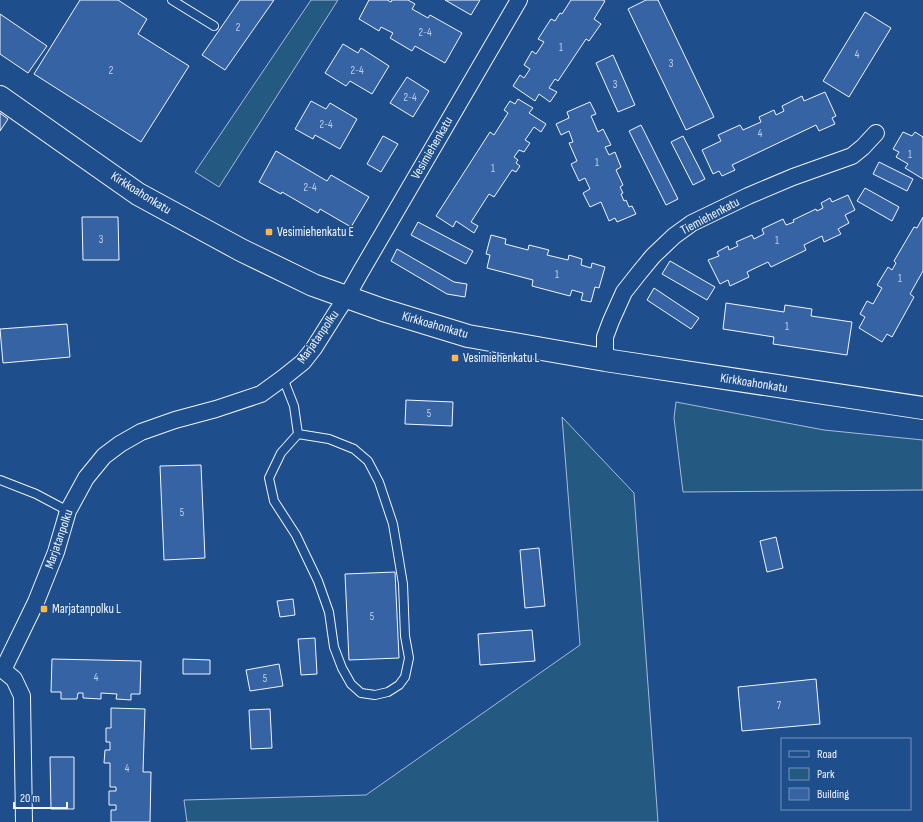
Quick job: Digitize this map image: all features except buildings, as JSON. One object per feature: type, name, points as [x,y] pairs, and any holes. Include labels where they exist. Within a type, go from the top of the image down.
[{"type":"street","name":"Vesimiehenkatu","points":[[347,296],[519,0]]},
{"type":"street","name":"Kirkkoahonkatu","points":[[0,97],[138,194],[241,250],[313,285],[383,310],[468,336],[605,360],[923,408]]},
{"type":"street","name":"Tiemiehenkatu","points":[[605,360],[605,337],[624,292],[653,256],[674,236],[692,223],[748,196],[793,177],[852,156],[876,133]]},
{"type":"street","name":"Marjatanpolku","points":[[24,822],[22,696],[14,679],[1,670],[36,602],[53,560],[68,511],[86,478],[104,456],[120,444],[141,432],[261,394],[303,362],[314,348],[347,296]]},
{"type":"lane","points":[[172,0],[214,26]]},
{"type":"lane","points":[[283,378],[294,406],[298,434],[281,453],[269,478],[274,501],[296,535],[318,581],[329,612],[334,647],[342,668],[351,684],[361,693],[376,695],[388,692],[399,685],[405,677],[408,658],[405,636],[402,576],[393,524],[380,482],[368,462],[354,449],[329,439],[298,434]]},
{"type":"lane","points":[[0,480],[36,494],[68,511]]},
{"type":"green space","points":[[311,0],[338,0],[219,187],[195,172]]},
{"type":"green space","points":[[676,402],[824,430],[923,440],[923,490],[683,492],[674,418]]},
{"type":"green space","points":[[562,417],[634,493],[658,822],[187,822],[184,800],[366,795],[580,645]]},
{"type":"place","name":"Vesimiehenkatu E","points":[[269,232]]},
{"type":"place","name":"Vesimiehenkatu L","points":[[455,358]]},
{"type":"place","name":"Marjatanpolku L","points":[[44,609]]}]
